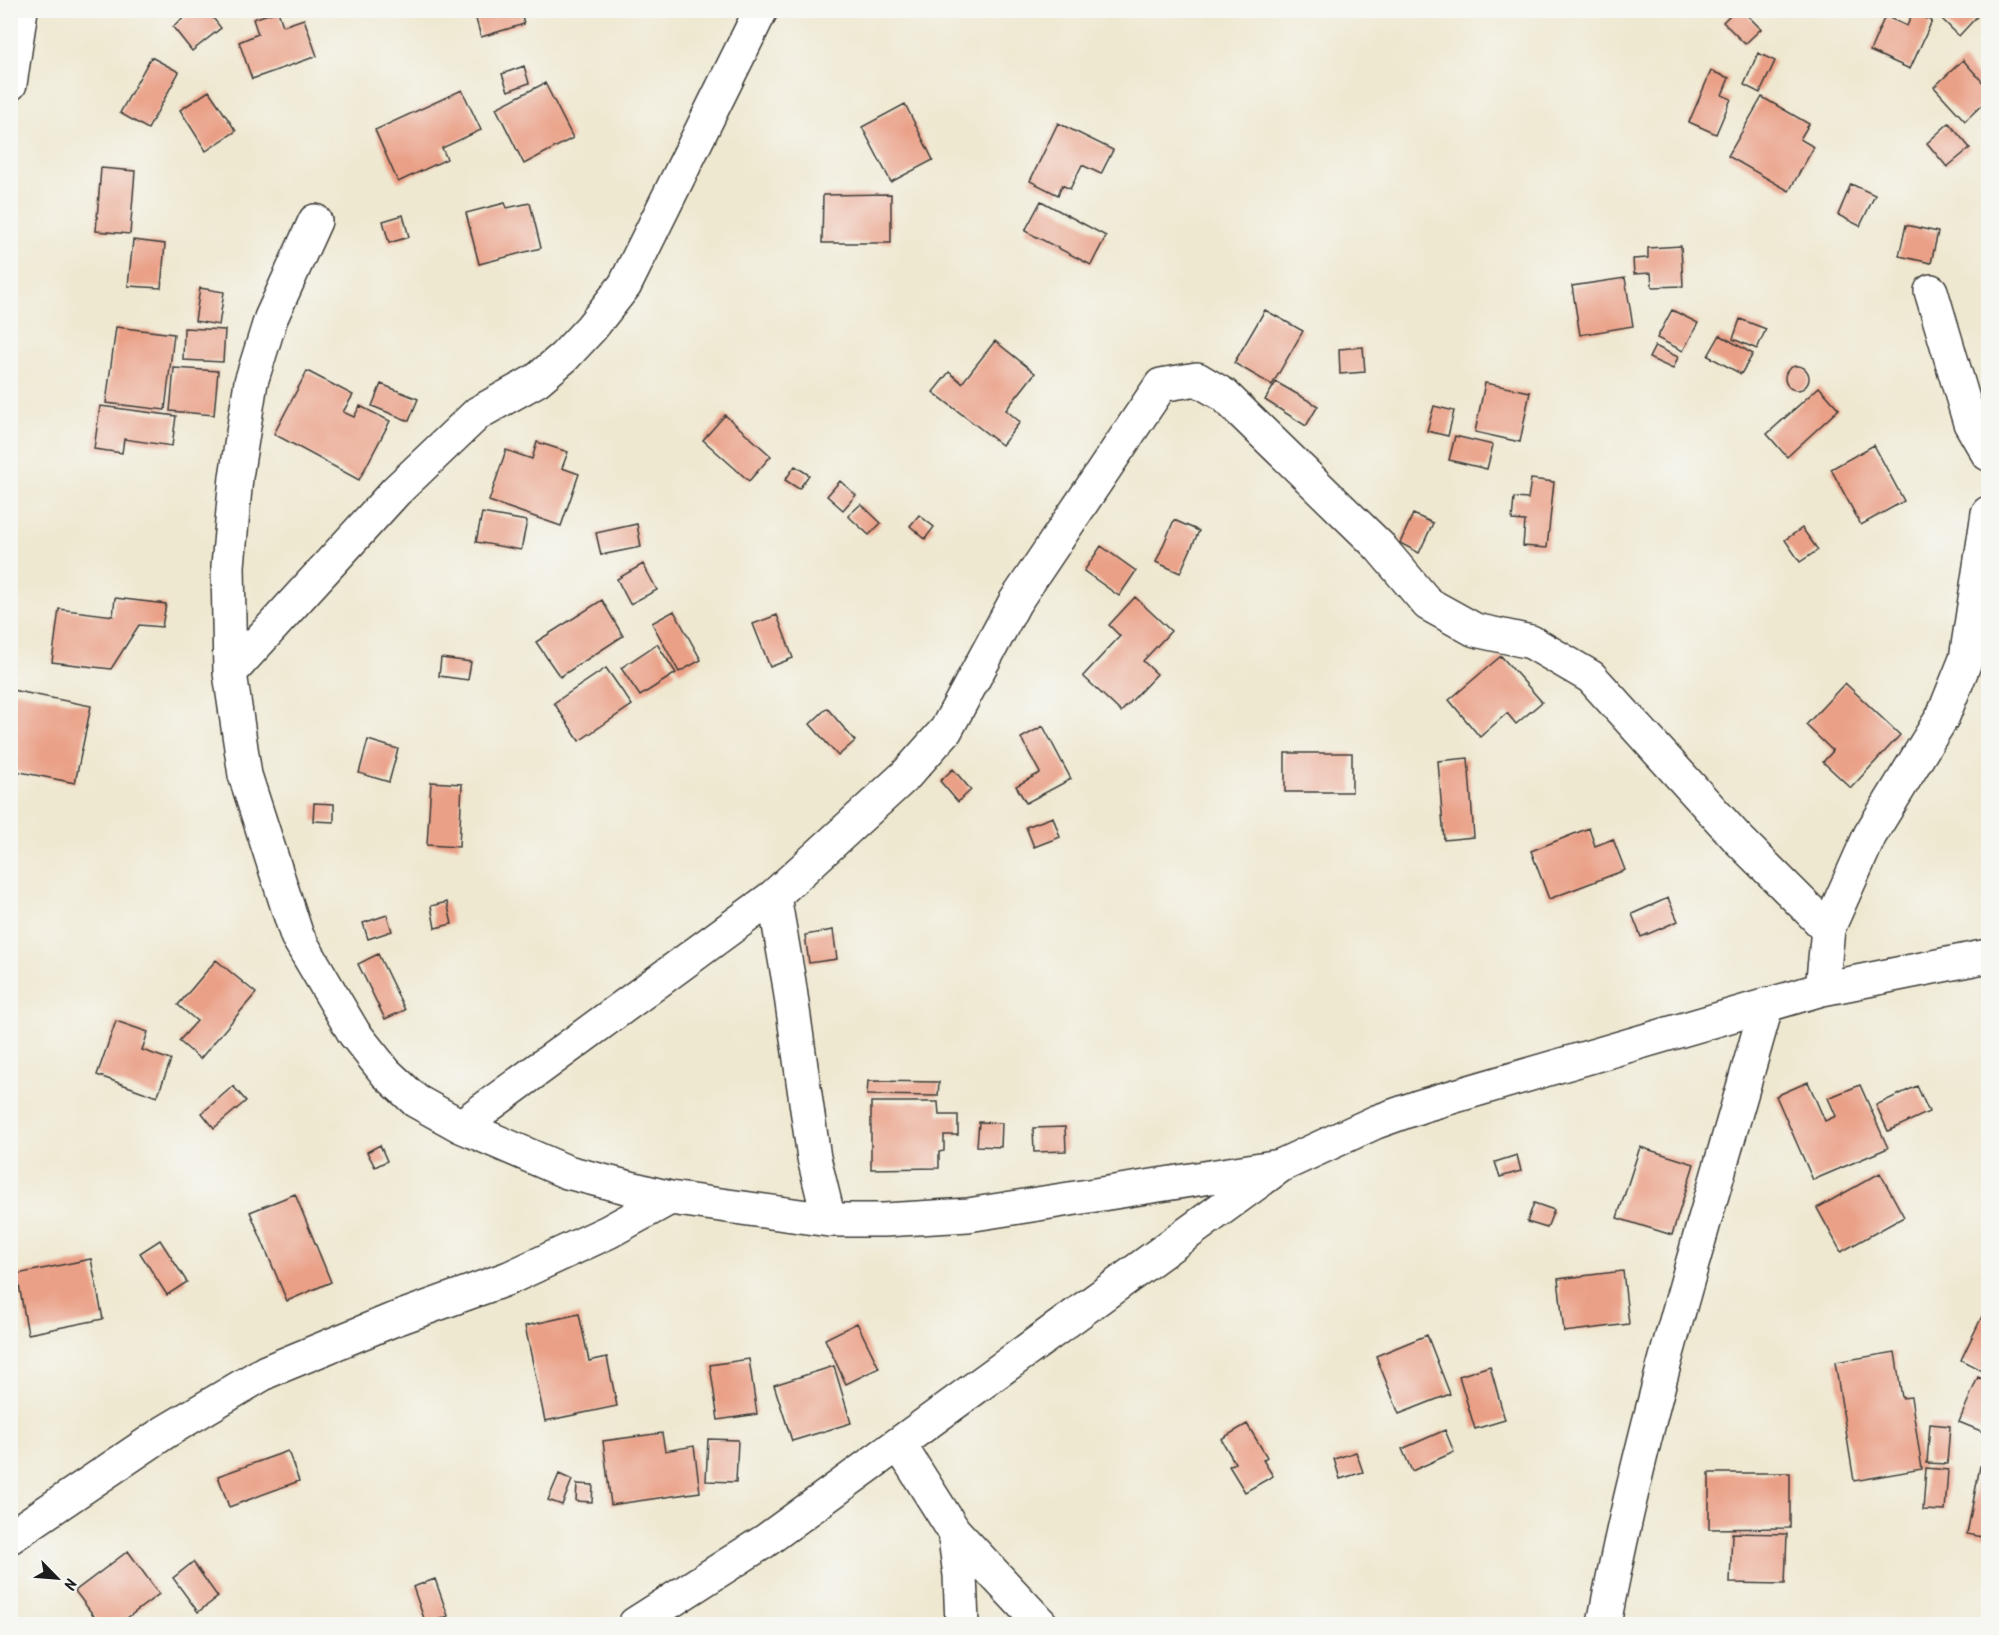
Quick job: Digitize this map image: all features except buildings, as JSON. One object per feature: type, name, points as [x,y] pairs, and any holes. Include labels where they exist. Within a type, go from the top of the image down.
[{"type":"street","points":[[10,84],[21,10]]},
{"type":"street","points":[[230,673],[396,491],[478,413],[537,380],[564,357],[605,311],[625,285],[761,10]]},
{"type":"street","points":[[315,221],[271,318],[251,382],[236,477],[228,566],[230,673],[244,775],[297,936],[354,1033],[386,1073],[416,1101],[461,1126],[567,1172],[669,1198],[829,1220],[884,1220],[968,1215],[1281,1166]]},
{"type":"street","points":[[1931,291],[1970,423],[1989,454]]},
{"type":"street","points":[[461,1126],[774,896],[906,775],[946,730],[1015,602],[1161,385],[1197,379],[1224,395],[1379,546],[1428,604],[1474,630],[1531,642],[1591,677],[1738,838],[1828,929]]},
{"type":"street","points":[[1822,989],[1828,929],[1870,835],[1943,716],[1966,659],[1989,513]]},
{"type":"street","points":[[774,896],[789,981],[814,1158],[829,1220]]},
{"type":"street","points":[[635,1624],[765,1541],[1281,1166],[1376,1122],[1421,1106],[1822,989],[1989,956]]},
{"type":"street","points":[[1604,1624],[1618,1548],[1648,1424],[1767,1004]]},
{"type":"street","points":[[10,1537],[165,1432],[266,1372],[390,1321],[509,1278],[608,1232],[669,1198]]},
{"type":"street","points":[[900,1444],[954,1531],[1041,1624]]},
{"type":"street","points":[[954,1531],[960,1575],[962,1624]]}]
